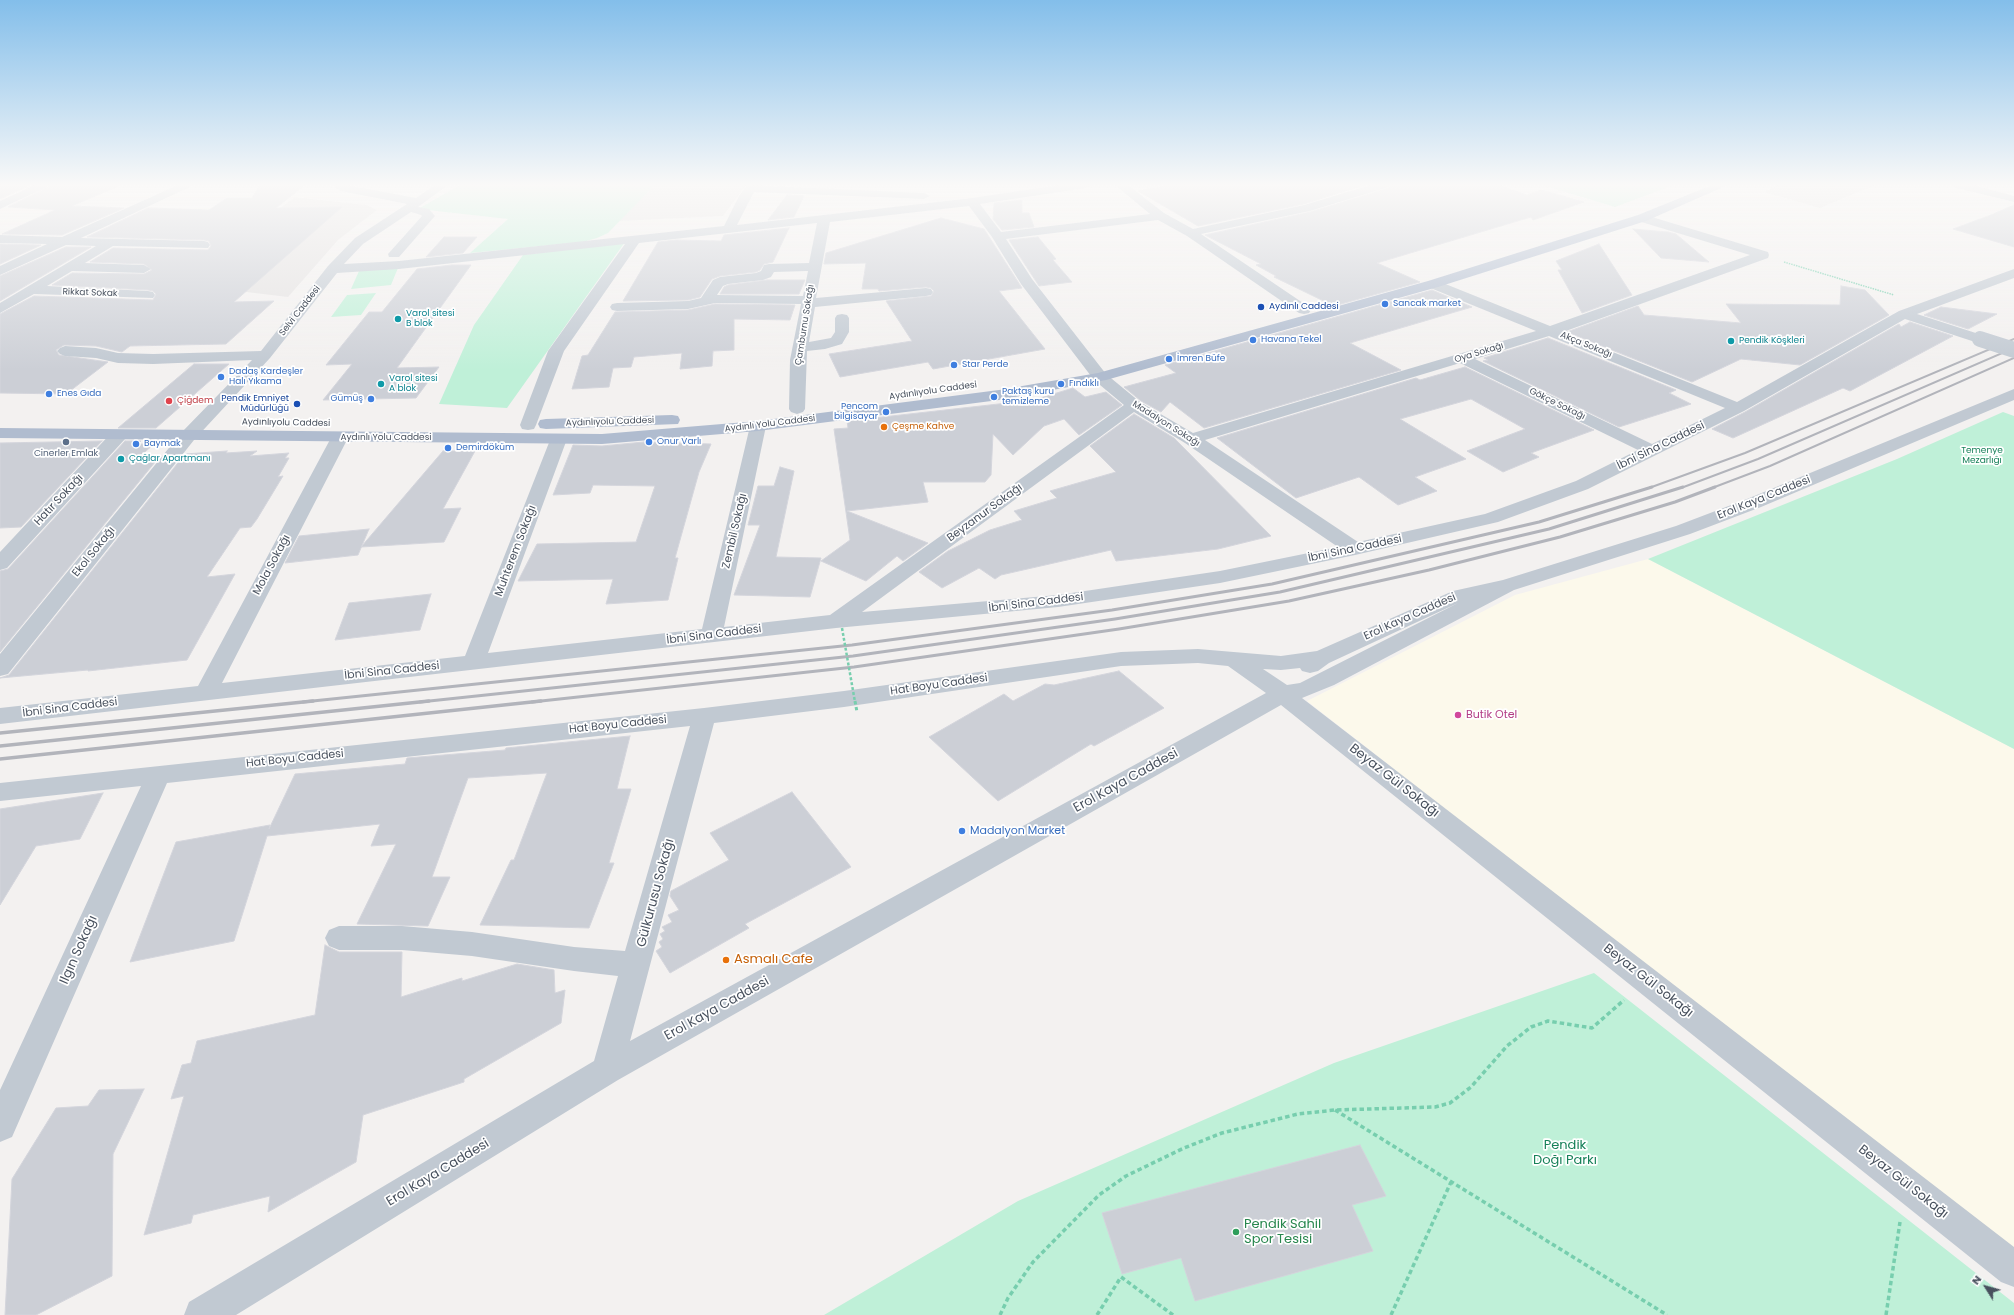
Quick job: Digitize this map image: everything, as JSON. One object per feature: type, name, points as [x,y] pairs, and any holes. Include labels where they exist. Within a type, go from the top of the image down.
[{"type":"main road","points":[[1122,357],[1304,310],[1523,246]]},
{"type":"main road","name":"Aydınlı Yolu Caddesi","points":[[0,433],[119,435],[194,429],[339,438],[602,439],[758,426],[999,395],[1099,368],[1433,284],[1552,246]]},
{"type":"main road","name":"Aydınlıyolu Caddesi","points":[[0,418],[194,429],[528,425],[687,419],[797,408],[1099,368]]},
{"type":"street","points":[[0,271],[51,246]]},
{"type":"street","points":[[0,309],[104,246]]},
{"type":"street","name":"Selvi Caddesi","points":[[194,429],[265,355],[333,269],[354,246]]},
{"type":"street","points":[[394,254],[401,246]]},
{"type":"street","points":[[333,269],[398,265],[562,246]]},
{"type":"street","points":[[528,425],[556,351],[630,246]]},
{"type":"street","name":"Çamburnu Sokağı","points":[[797,408],[798,360],[819,246]]},
{"type":"street","name":"Madalyon Sokağı","points":[[1004,246],[1026,281],[1099,368],[1134,405],[1191,439],[1355,549]]},
{"type":"street","points":[[1211,246],[1304,310]]},
{"type":"street","points":[[1735,246],[1763,255]]},
{"type":"street","name":"Oya Sokağı","points":[[1191,439],[1551,331],[1763,255]]},
{"type":"street","points":[[71,267],[144,269]]},
{"type":"street","points":[[707,300],[718,283],[725,280],[758,277],[766,274],[770,268],[815,267]]},
{"type":"street","name":"İbni Sina Caddesi","points":[[0,716],[711,636],[839,625],[991,608],[1111,593],[1220,577],[1355,549],[1491,518],[1576,487],[1653,451],[1738,408],[1904,314],[2014,273]]},
{"type":"street","name":"Akça Sokağı","points":[[1433,284],[1738,408]]},
{"type":"street","name":"Rikkat Sokak","points":[[33,290],[148,295]]},
{"type":"street","points":[[617,307],[684,306],[707,300],[855,300],[926,292]]},
{"type":"street","points":[[1904,314],[2014,350]]},
{"type":"street","points":[[800,347],[825,345],[837,341],[842,332],[842,318]]},
{"type":"street","points":[[65,351],[96,353],[118,358],[153,359],[265,355]]},
{"type":"street","name":"Gökçe Sokağı","points":[[1460,358],[1653,451]]},
{"type":"street","name":"Erol Kaya Caddesi","points":[[1283,694],[1296,677],[1321,658],[1439,603],[1460,595],[1507,586],[1675,532],[1754,503],[2014,394]]},
{"type":"street","name":"Beyzanur Sokağı","points":[[839,625],[1087,438],[1134,405]]},
{"type":"street","name":"Zembil Sokağı","points":[[711,636],[758,426]]},
{"type":"street","name":"Ekol Sokağı","points":[[0,669],[194,429]]},
{"type":"street","name":"Hatır Sokağı","points":[[0,564],[119,435]]},
{"type":"street","name":"Mola Sokağı","points":[[206,692],[339,438]]},
{"type":"street","name":"Muhterem Sokağı","points":[[474,662],[558,439]]},
{"type":"street","name":"Erol Kaya Caddesi","points":[[202,1315],[607,1070],[1283,694],[1306,689],[1326,680],[1433,623],[1467,608],[1507,586]]},
{"type":"street","name":"Hat Boyu Caddesi","points":[[0,792],[704,716],[844,699],[1121,659],[1198,656],[1281,663],[1321,658]]},
{"type":"street","name":"Beyaz Gül Sokağı","points":[[1234,660],[1258,674],[2014,1269]]},
{"type":"street","name":"Gülkurusu Sokağı","points":[[607,1070],[704,716]]},
{"type":"street","name":"Ilgın Sokağı","points":[[0,1126],[159,774]]},
{"type":"street","points":[[339,938],[402,938],[457,942],[574,959],[636,965]]},
{"type":"path","points":[[1763,255],[1896,296]]},
{"type":"path","points":[[839,625],[857,712]]},
{"type":"path","points":[[1000,1315],[1008,1298],[1033,1262],[1099,1196],[1126,1176],[1184,1148],[1222,1133],[1298,1114],[1335,1110],[1435,1107],[1450,1103],[1470,1087],[1507,1046],[1531,1027],[1548,1021],[1592,1028],[1626,998]]},
{"type":"path","points":[[1335,1110],[1667,1315]]},
{"type":"path","points":[[1391,1315],[1451,1182]]},
{"type":"path","points":[[1886,1315],[1901,1213]]},
{"type":"path","points":[[1097,1315],[1121,1277],[1173,1315]]},
{"type":"shaded area","points":[[230,246],[332,246],[288,297],[180,284]]},
{"type":"shaded area","points":[[1648,559],[2014,749],[2014,1253],[1307,701],[1515,595]]},
{"type":"green space","points":[[477,246],[538,246],[470,253]]},
{"type":"green space","points":[[591,246],[622,246],[507,408],[439,404],[474,325],[523,255]]},
{"type":"green space","points":[[398,268],[391,285],[351,289],[359,271]]},
{"type":"green space","points":[[376,293],[361,315],[331,317],[347,295]]},
{"type":"green space","name":"Temenye Mezarlığı","points":[[2003,412],[2014,416],[2014,749],[1648,559],[1897,459]]},
{"type":"green space","name":"Pendik Doğı Parkı","points":[[1594,973],[2014,1303],[2014,1315],[824,1315],[1018,1201],[1334,1063]]},
{"type":"building","points":[[0,246],[38,246],[0,264]]},
{"type":"building","points":[[211,246],[297,246],[234,302],[274,301],[226,344],[130,346],[122,352],[96,346],[64,345],[56,350],[59,355],[108,362],[66,394],[0,393],[0,314],[34,296],[153,300],[156,294],[153,291],[148,290],[52,285],[72,273],[144,274],[152,270],[144,264],[90,262],[113,248],[208,250]]},
{"type":"building","points":[[436,246],[469,246],[463,253],[426,257]]},
{"type":"building","points":[[655,246],[780,246],[773,262],[764,264],[760,270],[756,272],[720,276],[712,279],[700,297],[688,300],[623,301]]},
{"type":"building","points":[[848,246],[995,246],[1022,288],[999,291],[1045,349],[933,369],[928,362],[840,377],[829,354],[912,341],[886,301],[931,296],[934,291],[931,288],[926,287],[879,291],[878,289],[862,289],[866,263],[824,264],[826,253]]},
{"type":"building","points":[[1013,246],[1046,246],[1056,259],[1053,260],[1072,282],[1039,286]]},
{"type":"building","points":[[1227,246],[1433,246],[1377,263],[1420,282],[1334,306],[1274,277],[1276,276],[1256,265],[1261,264]]},
{"type":"building","points":[[1593,246],[1601,246],[1632,295],[1582,313],[1558,270],[1562,270],[1556,261]]},
{"type":"building","points":[[1650,246],[1691,246],[1709,262],[1661,258]]},
{"type":"building","points":[[66,247],[91,247],[0,301],[0,276]]},
{"type":"building","points":[[452,265],[471,265],[397,368],[439,367],[416,398],[323,400],[352,364],[326,365],[369,312],[382,312],[417,269]]},
{"type":"building","points":[[767,280],[805,280],[799,294],[720,294],[724,287],[728,285]]},
{"type":"building","points":[[1841,286],[1865,290],[1889,315],[1800,365],[1741,359],[1692,382],[1567,332],[1638,306],[1644,315],[1741,323],[1726,304],[1840,305]]},
{"type":"building","points":[[1432,290],[1472,307],[1350,343],[1401,370],[1204,428],[1170,402],[1161,412],[1141,401],[1124,387],[1176,373],[1165,365]]},
{"type":"building","points":[[715,304],[795,305],[790,320],[734,319],[734,350],[713,351],[712,366],[680,369],[682,353],[634,357],[631,367],[613,368],[609,387],[572,389],[582,356],[588,355],[615,312],[688,310]]},
{"type":"building","points":[[1941,307],[1997,314],[1968,329],[1924,315]]},
{"type":"building","points":[[1910,322],[1953,336],[1850,391],[1843,388],[1733,438],[1712,429],[1745,412],[1899,324],[1901,327]]},
{"type":"building","points":[[1548,338],[1676,390],[1669,393],[1691,404],[1619,427],[1483,361],[1488,360],[1484,358]]},
{"type":"building","points":[[194,364],[229,364],[156,428],[118,428]]},
{"type":"building","points":[[1465,367],[1594,430],[1531,453],[1539,457],[1503,472],[1467,451],[1525,429],[1471,399],[1400,419],[1466,459],[1415,477],[1437,491],[1398,505],[1359,477],[1296,498],[1217,438],[1416,378],[1420,380]]},
{"type":"building","points":[[1073,388],[1085,397],[1106,392],[1122,405],[1079,435],[1064,419],[1044,426],[1013,455],[993,434],[991,475],[985,482],[923,482],[928,502],[847,511],[928,543],[903,561],[897,556],[866,581],[821,561],[850,540],[834,429],[848,428],[847,421],[1034,400]]},
{"type":"building","points":[[1134,414],[1174,438],[1271,536],[1218,549],[1116,561],[1111,550],[1001,575],[995,579],[979,568],[942,588],[919,572],[948,551],[990,530],[1022,520],[1014,511],[1057,498],[1050,491],[1116,472],[1090,446]]},
{"type":"building","points":[[102,441],[21,527],[0,528],[0,443]]},
{"type":"building","points":[[125,441],[141,441],[138,444],[154,444],[138,458],[160,456],[0,652],[0,571],[8,569]]},
{"type":"building","points":[[644,442],[711,444],[699,472],[675,558],[678,558],[668,600],[606,604],[613,579],[518,581],[537,544],[636,542],[655,486],[593,485],[590,493],[553,495],[573,445],[602,446]]},
{"type":"building","points":[[227,451],[226,453],[257,451],[250,456],[289,453],[285,458],[289,458],[278,477],[283,476],[257,519],[251,527],[240,528],[207,577],[235,574],[187,660],[88,671],[0,678],[9,675],[185,454]]},
{"type":"building","points":[[443,451],[475,451],[443,509],[461,508],[444,542],[361,547]]},
{"type":"building","points":[[780,467],[794,471],[776,557],[821,558],[810,597],[734,595],[760,525],[748,525],[758,486],[774,486]]},
{"type":"building","points":[[369,529],[358,555],[285,563],[299,536]]},
{"type":"building","points":[[431,594],[420,630],[335,640],[349,603]]},
{"type":"building","points":[[1119,671],[1164,708],[1094,746],[1091,744],[998,801],[929,737],[1004,694],[1013,701],[1045,684],[1054,685]]},
{"type":"building","points":[[630,736],[617,789],[631,789],[609,863],[614,863],[589,928],[480,925],[511,860],[514,860],[547,773],[468,778],[432,877],[450,877],[428,926],[357,924],[396,844],[371,846],[380,824],[267,836],[234,941],[130,962],[176,842],[270,825],[269,829],[295,774],[405,764],[407,758],[505,750],[506,748]]},
{"type":"building","points":[[792,792],[851,867],[745,924],[749,928],[670,973],[656,951],[662,947],[659,942],[663,939],[660,934],[665,931],[662,927],[672,922],[668,915],[679,910],[670,896],[671,891],[729,860],[710,833]]},
{"type":"building","points":[[103,793],[80,839],[36,846],[0,905],[0,809]]},
{"type":"building","points":[[325,945],[339,952],[402,952],[401,997],[462,978],[462,981],[517,964],[554,970],[555,993],[565,990],[561,1023],[464,1079],[464,1082],[363,1115],[356,1162],[268,1212],[270,1196],[193,1215],[191,1223],[144,1235],[184,1096],[171,1099],[182,1065],[191,1063],[197,1041],[315,1015]]},
{"type":"building","points":[[144,1089],[113,1154],[112,1276],[36,1315],[5,1315],[12,1179],[56,1108],[88,1106],[99,1090]]},
{"type":"building","name":"Pendik Sahil Spor Tesisi","points":[[1360,1145],[1386,1196],[1352,1205],[1373,1251],[1195,1301],[1181,1258],[1122,1274],[1102,1213]]},
{"type":"railway","points":[[1650,488],[1745,453],[2014,339]]},
{"type":"railway","points":[[1681,488],[1758,459],[2014,348]]},
{"type":"railway","points":[[1712,488],[1770,466],[2014,358]]},
{"type":"railway","points":[[420,702],[853,656],[1115,619],[1280,592],[1549,529],[1683,487]]},
{"type":"railway","points":[[532,702],[854,667],[1119,629],[1289,601],[1429,570],[1560,537],[1675,502],[1715,487]]},
{"type":"railway","points":[[303,702],[852,645],[1112,610],[1272,584],[1539,522],[1650,488]]},
{"type":"railway","points":[[0,733],[313,701]]},
{"type":"railway","points":[[0,746],[429,701]]},
{"type":"railway","points":[[0,759],[541,701]]},
{"type":"place","name":"Sancak market","points":[[1385,304]]},
{"type":"place","name":"Aydınlı Caddesi","points":[[1261,307]]},
{"type":"place","name":"Varol sitesi B blok","points":[[398,319]]},
{"type":"place","name":"Havana Tekel","points":[[1253,340]]},
{"type":"place","name":"Pendik Köşkleri","points":[[1731,341]]},
{"type":"place","name":"İmren Büfe","points":[[1169,359]]},
{"type":"place","name":"Star Perde","points":[[954,365]]},
{"type":"place","name":"Dadaş Kardeşler Halı Yıkama","points":[[221,377]]},
{"type":"place","name":"Varol sitesi A blok","points":[[381,384]]},
{"type":"place","name":"Fındıklı","points":[[1061,384]]},
{"type":"place","name":"Enes Gıda","points":[[49,394]]},
{"type":"place","name":"Paktaş kuru temizleme","points":[[994,397]]},
{"type":"place","name":"Gümüş","points":[[371,399]]},
{"type":"place","name":"Çiğdem","points":[[169,401]]},
{"type":"place","name":"Pendik Emniyet Müdürlüğü","points":[[297,404]]},
{"type":"place","name":"Pencom bilgisayar","points":[[886,412]]},
{"type":"place","name":"Çeşme Kahve","points":[[884,427]]},
{"type":"place","name":"Cinerler Emlak","points":[[66,442]]},
{"type":"place","name":"Onur Varlı","points":[[649,442]]},
{"type":"place","name":"Baymak","points":[[136,444]]},
{"type":"place","name":"Demirdöküm","points":[[448,448]]},
{"type":"place","name":"Çağlar Apartmanı","points":[[121,459]]},
{"type":"place","name":"Butik Otel","points":[[1458,715]]},
{"type":"place","name":"Madalyon Market","points":[[962,831]]},
{"type":"place","name":"Asmalı Cafe","points":[[726,960]]},
{"type":"place","name":"Pendik Sahil Spor Tesisi","points":[[1236,1232]]}]
